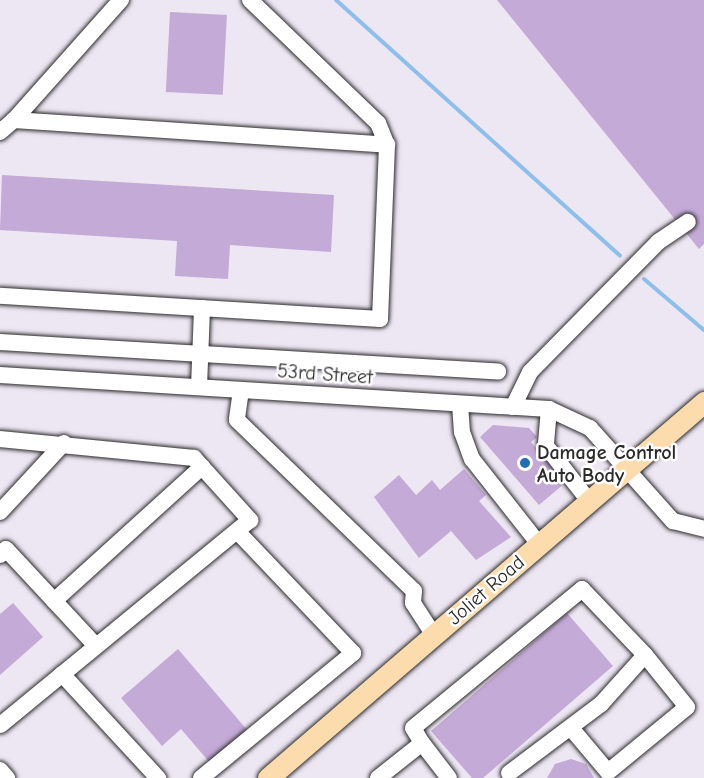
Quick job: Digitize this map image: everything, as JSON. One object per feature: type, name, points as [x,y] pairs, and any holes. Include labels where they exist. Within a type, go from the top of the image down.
[{"type":"main road","name":"Joliet Road","points":[[276,776],[434,634],[704,402]]},
{"type":"street","points":[[0,132],[14,120],[121,0]]},
{"type":"street","points":[[0,296],[380,319],[387,145],[378,123],[250,0]]},
{"type":"street","points":[[14,120],[387,145]]},
{"type":"street","points":[[513,407],[530,372],[658,242],[688,222]]},
{"type":"street","points":[[199,387],[202,308]]},
{"type":"street","points":[[0,342],[498,372]]},
{"type":"street","name":"53rd Street","points":[[0,375],[549,409],[590,428],[673,521],[704,529]]},
{"type":"street","points":[[241,390],[237,420],[414,591],[413,603],[434,634]]},
{"type":"street","points":[[460,404],[462,432],[472,459],[539,544]]},
{"type":"street","points":[[549,409],[546,446],[589,501]]},
{"type":"street","points":[[0,439],[64,443],[194,458],[250,520],[0,725]]},
{"type":"street","points":[[0,512],[64,443]]},
{"type":"street","points":[[54,601],[202,467]]},
{"type":"street","points":[[201,778],[353,653],[237,531]]},
{"type":"street","points":[[2,549],[96,646]]},
{"type":"street","points":[[449,778],[413,728],[582,590],[645,655],[687,707],[608,772],[571,728]]},
{"type":"street","points":[[508,776],[571,728],[645,655]]},
{"type":"street","points":[[62,674],[158,778]]},
{"type":"street","points":[[378,778],[422,743]]},
{"type":"street","points":[[0,770],[7,778]]},
{"type":"shaded area","points":[[0,0],[704,0],[704,778],[0,778]]},
{"type":"building","points":[[497,0],[704,0],[704,244],[699,249]]},
{"type":"building","points":[[170,12],[227,15],[223,95],[166,92]]},
{"type":"building","points":[[2,175],[334,195],[331,252],[230,245],[228,279],[175,276],[177,241],[0,230]]},
{"type":"building","name":"Damage Control Auto Body","points":[[493,425],[529,428],[537,437],[531,442],[565,483],[539,505],[480,437]]},
{"type":"building","points":[[464,469],[486,495],[479,501],[511,537],[476,560],[451,531],[419,558],[374,497],[399,475],[416,495],[432,480],[440,490]]},
{"type":"building","points":[[13,603],[43,637],[0,675],[0,614]]},
{"type":"building","points":[[567,613],[613,666],[483,778],[472,778],[431,731]]},
{"type":"building","points":[[178,649],[248,731],[211,764],[181,729],[162,746],[121,698]]},
{"type":"building","points":[[571,759],[586,764],[594,778],[547,778],[555,764]]},
{"type":"waterway","points":[[336,0],[620,256]]},
{"type":"waterway","points":[[644,279],[704,330]]},
{"type":"place","name":"Damage Control Auto Body","points":[[525,463]]}]
